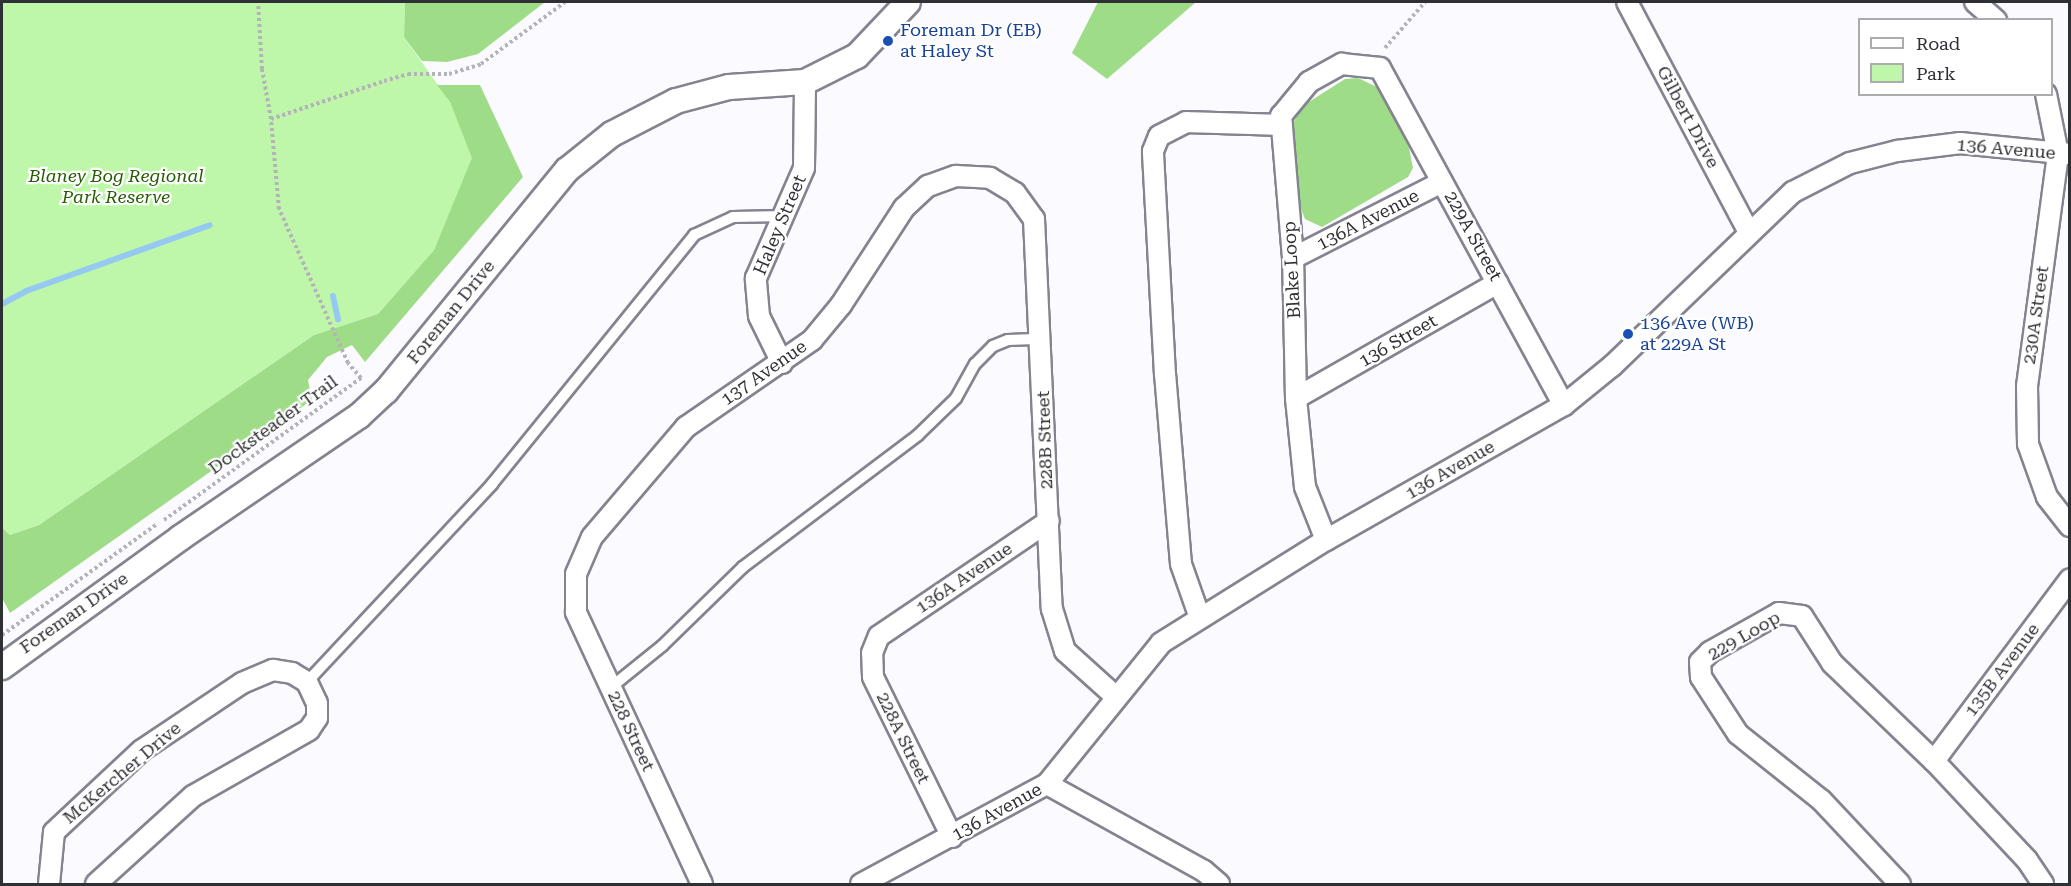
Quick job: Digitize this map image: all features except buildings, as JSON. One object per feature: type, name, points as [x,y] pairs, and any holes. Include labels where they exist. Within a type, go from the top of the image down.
[{"type":"street","name":"Foreman Drive","points":[[2,667],[190,531],[359,416],[386,391],[567,170],[612,134],[676,101],[729,87],[805,82],[857,56],[908,2]]},
{"type":"street","name":"Gilbert Drive","points":[[1627,2],[1749,232]]},
{"type":"street","points":[[1975,2],[1994,18]]},
{"type":"street","name":"229A Street","points":[[1282,125],[1281,116],[1309,82],[1342,64],[1380,68],[1564,405]]},
{"type":"street","name":"Haley Street","points":[[782,363],[759,316],[756,278],[804,168],[805,82]]},
{"type":"street","name":"230A Street","points":[[2047,96],[2064,154],[2027,386],[2028,444],[2048,497],[2070,526]]},
{"type":"street","points":[[1200,618],[1181,564],[1165,375],[1154,151],[1160,136],[1186,122],[1282,125]]},
{"type":"street","name":"Blake Loop","points":[[1282,125],[1293,258],[1296,398],[1305,487],[1326,540]]},
{"type":"street","name":"136 Avenue","points":[[861,885],[1047,784],[1161,643],[1326,540],[1564,405],[1612,366],[1793,192],[1850,163],[1897,151],[1960,143],[2064,154]]},
{"type":"street","name":"137 Avenue","points":[[576,574],[592,537],[686,427],[782,363],[812,340],[841,305],[904,208],[928,186],[956,176],[990,178]]},
{"type":"street","name":"228B Street","points":[[990,178],[1016,193],[1034,219],[1052,609],[1065,651],[1116,697]]},
{"type":"street","name":"136A Avenue","points":[[1293,258],[1442,182]]},
{"type":"street","name":"136 Street","points":[[1296,398],[1498,283]]},
{"type":"street","name":"136A Avenue","points":[[879,636],[1048,521]]},
{"type":"street","name":"228 Street","points":[[576,574],[576,612],[702,885]]},
{"type":"street","name":"135B Avenue","points":[[1934,761],[2070,579]]},
{"type":"street","name":"229 Loop","points":[[1900,885],[1821,800],[1738,734],[1701,676],[1700,662],[1710,652],[1779,613],[1802,616],[1832,663],[1934,761],[2026,860],[2043,885]]},
{"type":"street","name":"228A Street","points":[[879,636],[872,653],[873,677],[952,837]]},
{"type":"street","name":"McKercher Drive","points":[[49,885],[54,832],[142,750],[198,710],[252,679],[273,670],[292,673],[307,682]]},
{"type":"street","points":[[96,885],[193,796],[309,730],[318,718],[317,703],[307,682]]},
{"type":"street","points":[[1047,784],[1204,871],[1219,885]]},
{"type":"lane","points":[[307,682],[492,484],[694,236],[733,217],[784,216]]},
{"type":"lane","points":[[610,688],[662,646],[743,567],[918,435],[956,399],[975,364],[993,346],[1008,340],[1041,339]]},
{"type":"path","name":"Docksteader Trail","points":[[2,635],[361,378],[348,363],[279,209],[271,119],[262,69],[258,2]]},
{"type":"path","points":[[271,119],[384,81],[408,75],[449,74],[482,64],[565,2]]},
{"type":"path","points":[[1385,48],[1425,2]]},
{"type":"green space","name":"Blaney Bog Regional Park Reserve","points":[[2,2],[405,2],[404,37],[450,102],[473,158],[434,250],[378,314],[314,335],[39,525],[10,535],[2,528]]},
{"type":"green space","points":[[405,2],[545,2],[478,54],[447,62],[422,61],[404,37]]},
{"type":"green space","points":[[1098,2],[1196,2],[1107,79],[1072,53]]},
{"type":"green space","points":[[1358,78],[1381,89],[1409,148],[1413,168],[1408,177],[1322,227],[1305,219],[1301,209],[1290,130],[1301,107],[1345,79]]},
{"type":"green space","points":[[437,85],[480,85],[523,177],[365,362],[352,345],[327,357],[308,380],[312,400],[10,613],[2,598],[2,528],[10,535],[39,525],[314,335],[378,314],[434,250],[472,158],[450,102]]},
{"type":"waterway","points":[[2,304],[26,291],[210,225]]},
{"type":"waterway","points":[[333,296],[338,319]]},
{"type":"place","name":"Foreman Dr (EB) at Haley St","points":[[888,41]]},
{"type":"place","name":"136 Ave (WB) at 229A St","points":[[1628,334]]}]
